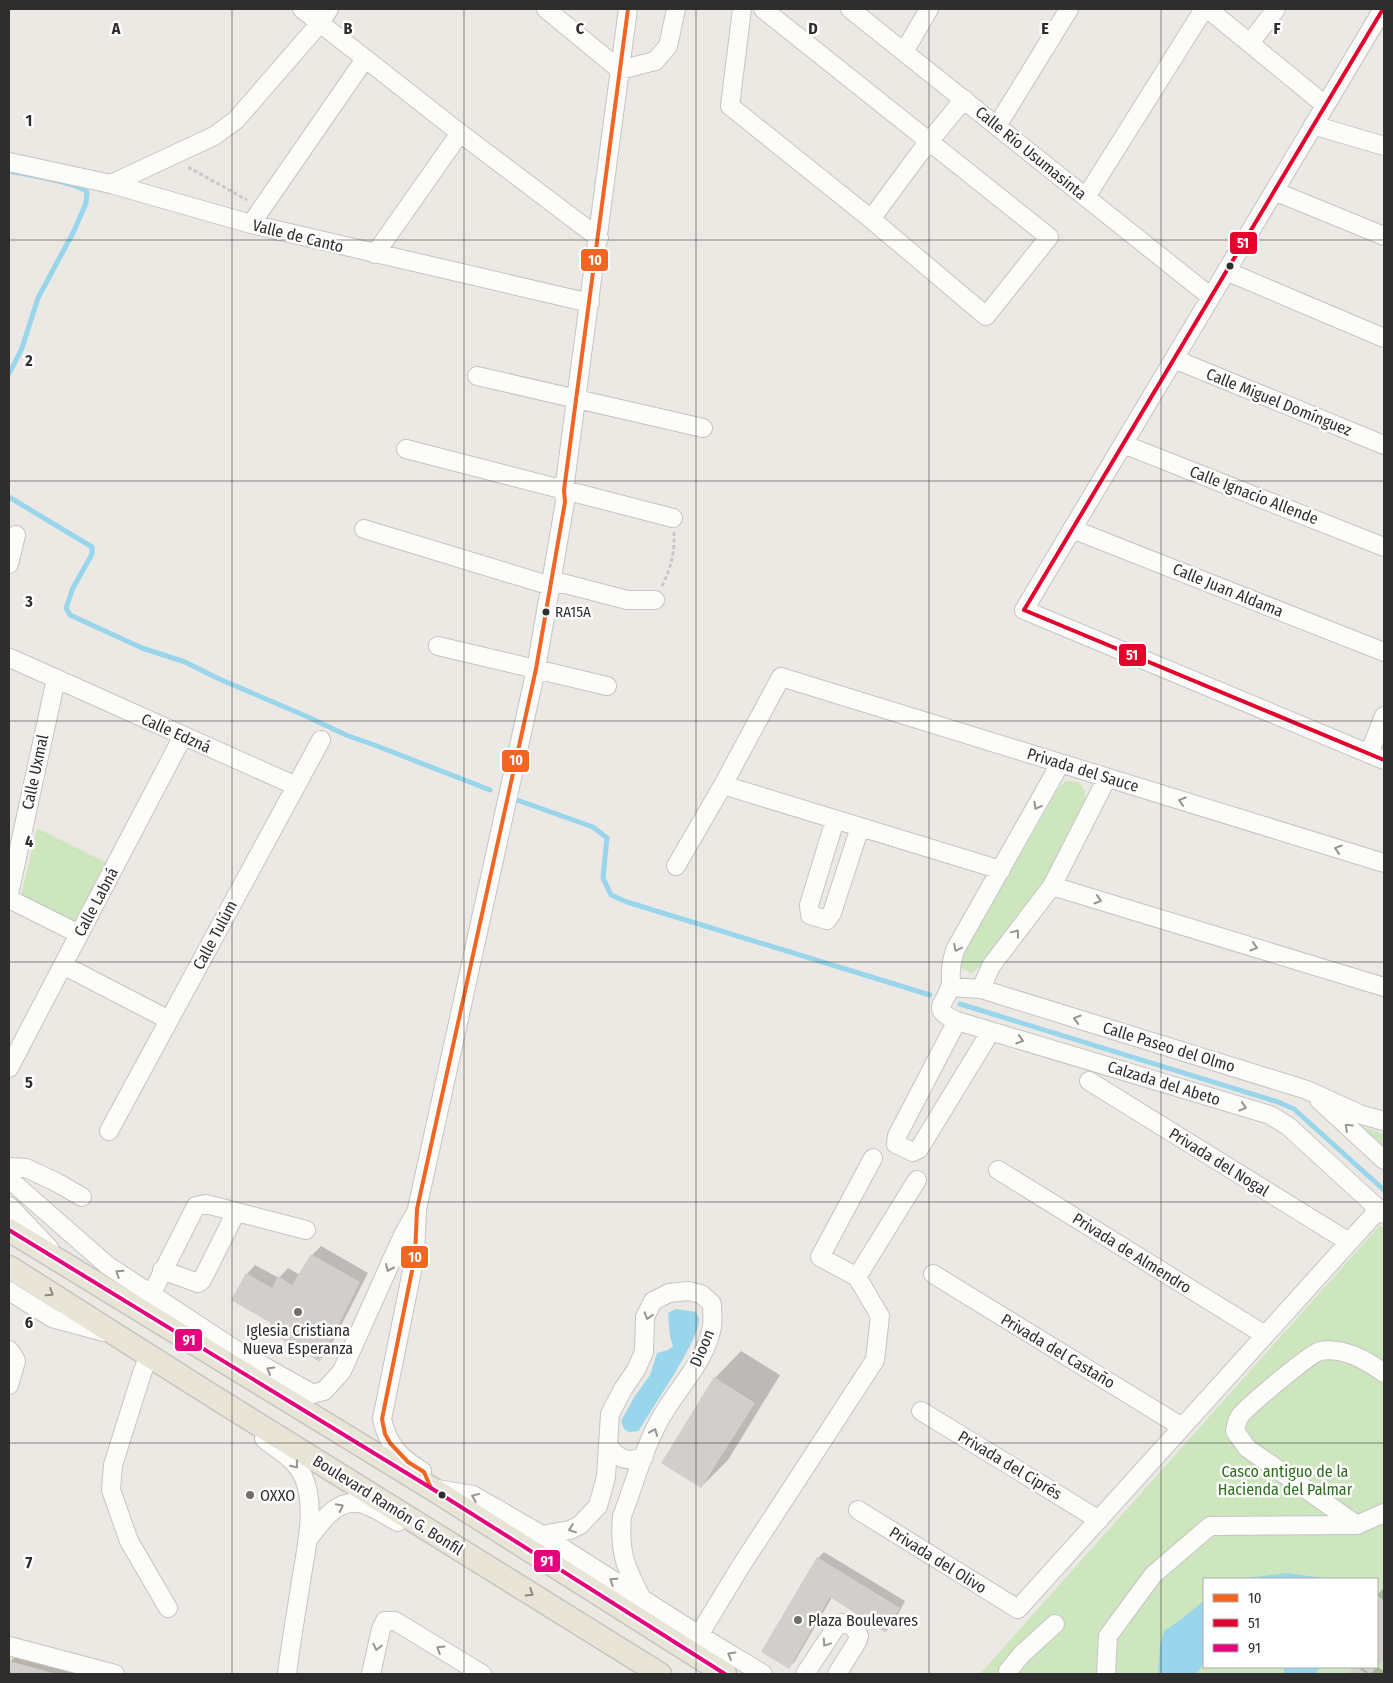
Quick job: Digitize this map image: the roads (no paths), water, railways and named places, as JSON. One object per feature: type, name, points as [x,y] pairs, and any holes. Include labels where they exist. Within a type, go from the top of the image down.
[{"type":"main road","points":[[9,1230],[344,1436],[694,1644],[725,1674]]},
{"type":"main road","name":"Boulevard Ramón G. Bonfil","points":[[9,1267],[660,1674]]},
{"type":"street","points":[[302,9],[325,16],[365,59],[598,238]]},
{"type":"street","points":[[546,9],[620,70]]},
{"type":"street","points":[[628,9],[564,490],[565,502],[551,586],[536,669],[417,1209],[416,1256],[382,1419],[385,1434],[390,1443],[408,1462],[424,1472],[431,1488],[473,1495],[542,1535],[643,1600],[694,1644],[763,1674]]},
{"type":"street","points":[[620,70],[655,61],[668,46],[676,9]]},
{"type":"street","points":[[742,9],[730,106],[871,219],[986,316],[1049,237],[763,9]]},
{"type":"street","name":"Calle Río Usumasinta","points":[[850,9],[1211,297]]},
{"type":"street","points":[[904,52],[929,9]]},
{"type":"street","points":[[997,126],[1069,9]]},
{"type":"street","points":[[1086,197],[1206,9],[1325,105]]},
{"type":"street","points":[[1250,44],[1276,9]]},
{"type":"street","points":[[1383,9],[1024,610],[1377,757],[1384,716]]},
{"type":"street","points":[[111,184],[214,136],[236,120],[325,16]]},
{"type":"street","points":[[250,224],[365,59]]},
{"type":"street","points":[[871,219],[919,154],[964,99]]},
{"type":"street","points":[[1314,124],[1384,146]]},
{"type":"street","points":[[375,254],[460,133]]},
{"type":"street","name":"Valle de Canto","points":[[9,162],[111,184],[250,224],[590,303]]},
{"type":"street","points":[[1274,191],[1384,236]]},
{"type":"street","points":[[1226,272],[1384,338]]},
{"type":"street","name":"Calle Miguel Domínguez","points":[[1174,360],[1384,445]]},
{"type":"street","points":[[477,376],[703,428]]},
{"type":"street","name":"Calle Ignacio Allende","points":[[1123,444],[1384,547]]},
{"type":"street","points":[[406,449],[673,518]]},
{"type":"street","points":[[364,529],[551,586],[562,583],[627,600],[655,600]]},
{"type":"street","name":"Calle Juan Aldama","points":[[1072,529],[1384,652]]},
{"type":"street","points":[[9,564],[16,535]]},
{"type":"street","points":[[438,646],[608,686]]},
{"type":"street","name":"Calle Edzná","points":[[10,658],[296,786]]},
{"type":"street","name":"Privada del Sauce","points":[[723,785],[781,677],[1384,863]]},
{"type":"street","name":"Calle Uxmal","points":[[9,894],[56,679]]},
{"type":"street","name":"Calle Labná","points":[[9,1068],[183,736]]},
{"type":"street","name":"Calle Tulúm","points":[[109,1131],[321,740]]},
{"type":"street","points":[[950,987],[950,968],[954,950],[1060,764]]},
{"type":"street","points":[[981,989],[991,966],[1052,886],[1107,778]]},
{"type":"street","points":[[676,866],[723,785],[1001,870]]},
{"type":"street","points":[[835,820],[809,905],[810,915],[820,919],[827,920],[832,913],[860,827]]},
{"type":"street","points":[[1052,886],[1384,987]]},
{"type":"street","points":[[9,899],[79,934]]},
{"type":"street","points":[[63,965],[169,1020]]},
{"type":"street","name":"Calle Paseo del Olmo","points":[[950,987],[981,989],[1308,1090],[1362,1115],[1384,1121]]},
{"type":"street","name":"Calzada del Abeto","points":[[950,987],[941,1004],[942,1011],[948,1017],[957,1021],[1270,1115],[1288,1126],[1382,1211]]},
{"type":"street","points":[[957,1021],[897,1136],[896,1144],[913,1152],[919,1149],[991,1031]]},
{"type":"street","name":"Privada del Nogal","points":[[1089,1081],[1349,1242]]},
{"type":"street","points":[[1308,1090],[1384,1160]]},
{"type":"street","points":[[694,1644],[739,1569],[875,1360],[880,1316],[857,1277],[820,1257],[873,1158]]},
{"type":"street","points":[[9,1167],[26,1168],[58,1183],[82,1198]]},
{"type":"street","name":"Privada de Almendro","points":[[998,1170],[1265,1335]]},
{"type":"street","points":[[9,1179],[107,1265],[242,1354],[313,1394]]},
{"type":"street","points":[[857,1277],[917,1180]]},
{"type":"street","points":[[151,1295],[196,1206],[206,1204],[306,1230]]},
{"type":"street","points":[[9,1206],[63,1263]]},
{"type":"street","points":[[262,1384],[303,1397],[324,1391],[342,1371],[403,1235],[417,1209]]},
{"type":"street","points":[[1099,1520],[1349,1242],[1382,1211]]},
{"type":"street","points":[[162,1270],[198,1283],[202,1280],[236,1212]]},
{"type":"street","name":"Privada del Castaño","points":[[933,1274],[1182,1427]]},
{"type":"street","name":"Boulevard Ramón G. Bonfil","points":[[9,1291],[52,1318],[116,1335]]},
{"type":"street","name":"Dioon","points":[[542,1535],[570,1530],[580,1525],[598,1506],[606,1476],[610,1414],[623,1389],[636,1370],[644,1352],[645,1317],[653,1302],[669,1293],[688,1291],[701,1294],[712,1304],[712,1326],[708,1341],[694,1370],[674,1395],[657,1425],[622,1516],[622,1553],[628,1572],[643,1600]]},
{"type":"street","points":[[9,1350],[16,1362],[9,1385]]},
{"type":"street","points":[[1357,1524],[1247,1448],[1234,1431],[1240,1416],[1285,1375],[1319,1351],[1345,1352],[1369,1362],[1384,1373]]},
{"type":"street","points":[[149,1355],[113,1465],[111,1490],[129,1541],[168,1608]]},
{"type":"street","points":[[203,1390],[233,1418],[288,1457],[300,1471],[306,1485],[310,1518],[287,1674]]},
{"type":"street","name":"Privada del Ciprés","points":[[921,1411],[1099,1520]]},
{"type":"street","points":[[608,1444],[612,1452],[627,1460],[636,1460],[644,1457]]},
{"type":"street","points":[[307,1541],[337,1507],[349,1503],[362,1504],[488,1568]]},
{"type":"street","points":[[598,1506],[622,1516]]},
{"type":"street","name":"Privada del Olivo","points":[[858,1510],[1018,1610],[1099,1520]]},
{"type":"street","points":[[1106,1674],[1108,1636],[1154,1575],[1210,1526],[1357,1524],[1384,1513]]},
{"type":"street","points":[[371,1674],[381,1629],[386,1621],[395,1620],[479,1673]]},
{"type":"street","points":[[805,1674],[836,1627],[842,1624],[853,1626],[859,1636],[857,1642],[837,1674]]},
{"type":"street","points":[[1008,1674],[1008,1671],[1022,1654],[1055,1624]]},
{"type":"street","points":[[9,1646],[115,1674]]},
{"type":"water","points":[[676,1309],[696,1312],[699,1320],[697,1330],[683,1359],[639,1431],[629,1432],[624,1429],[621,1421],[650,1375],[657,1353],[668,1350],[673,1346],[670,1337],[668,1313]]},
{"type":"water","points":[[1287,1573],[1324,1578],[1246,1578]]},
{"type":"water","points":[[1203,1602],[1203,1665],[1196,1674],[1158,1674],[1160,1645],[1164,1631]]},
{"type":"water","points":[[1285,1668],[1319,1668],[1317,1674],[1283,1674]]},
{"type":"waterway","points":[[9,374],[22,348],[38,298],[74,231],[86,203],[87,192],[64,183],[13,172]]},
{"type":"waterway","points":[[9,497],[92,547],[92,554],[73,588],[66,608],[70,615],[142,648],[185,662],[346,735],[490,790]]},
{"type":"waterway","points":[[517,800],[593,827],[607,838],[603,878],[611,895],[627,902],[930,995]]},
{"type":"waterway","points":[[960,1004],[1278,1102],[1294,1109],[1384,1190]]},
{"type":"place","name":"RA15A","points":[[546,612]]},
{"type":"place","name":"Iglesia Cristiana Nueva Esperanza","points":[[298,1312]]},
{"type":"place","name":"OXXO","points":[[250,1495]]},
{"type":"place","name":"Plaza Boulevares","points":[[798,1620]]},
{"type":"park label","name":"Casco antiguo de la Hacienda del Palmar","points":[[1285,1480]]}]
